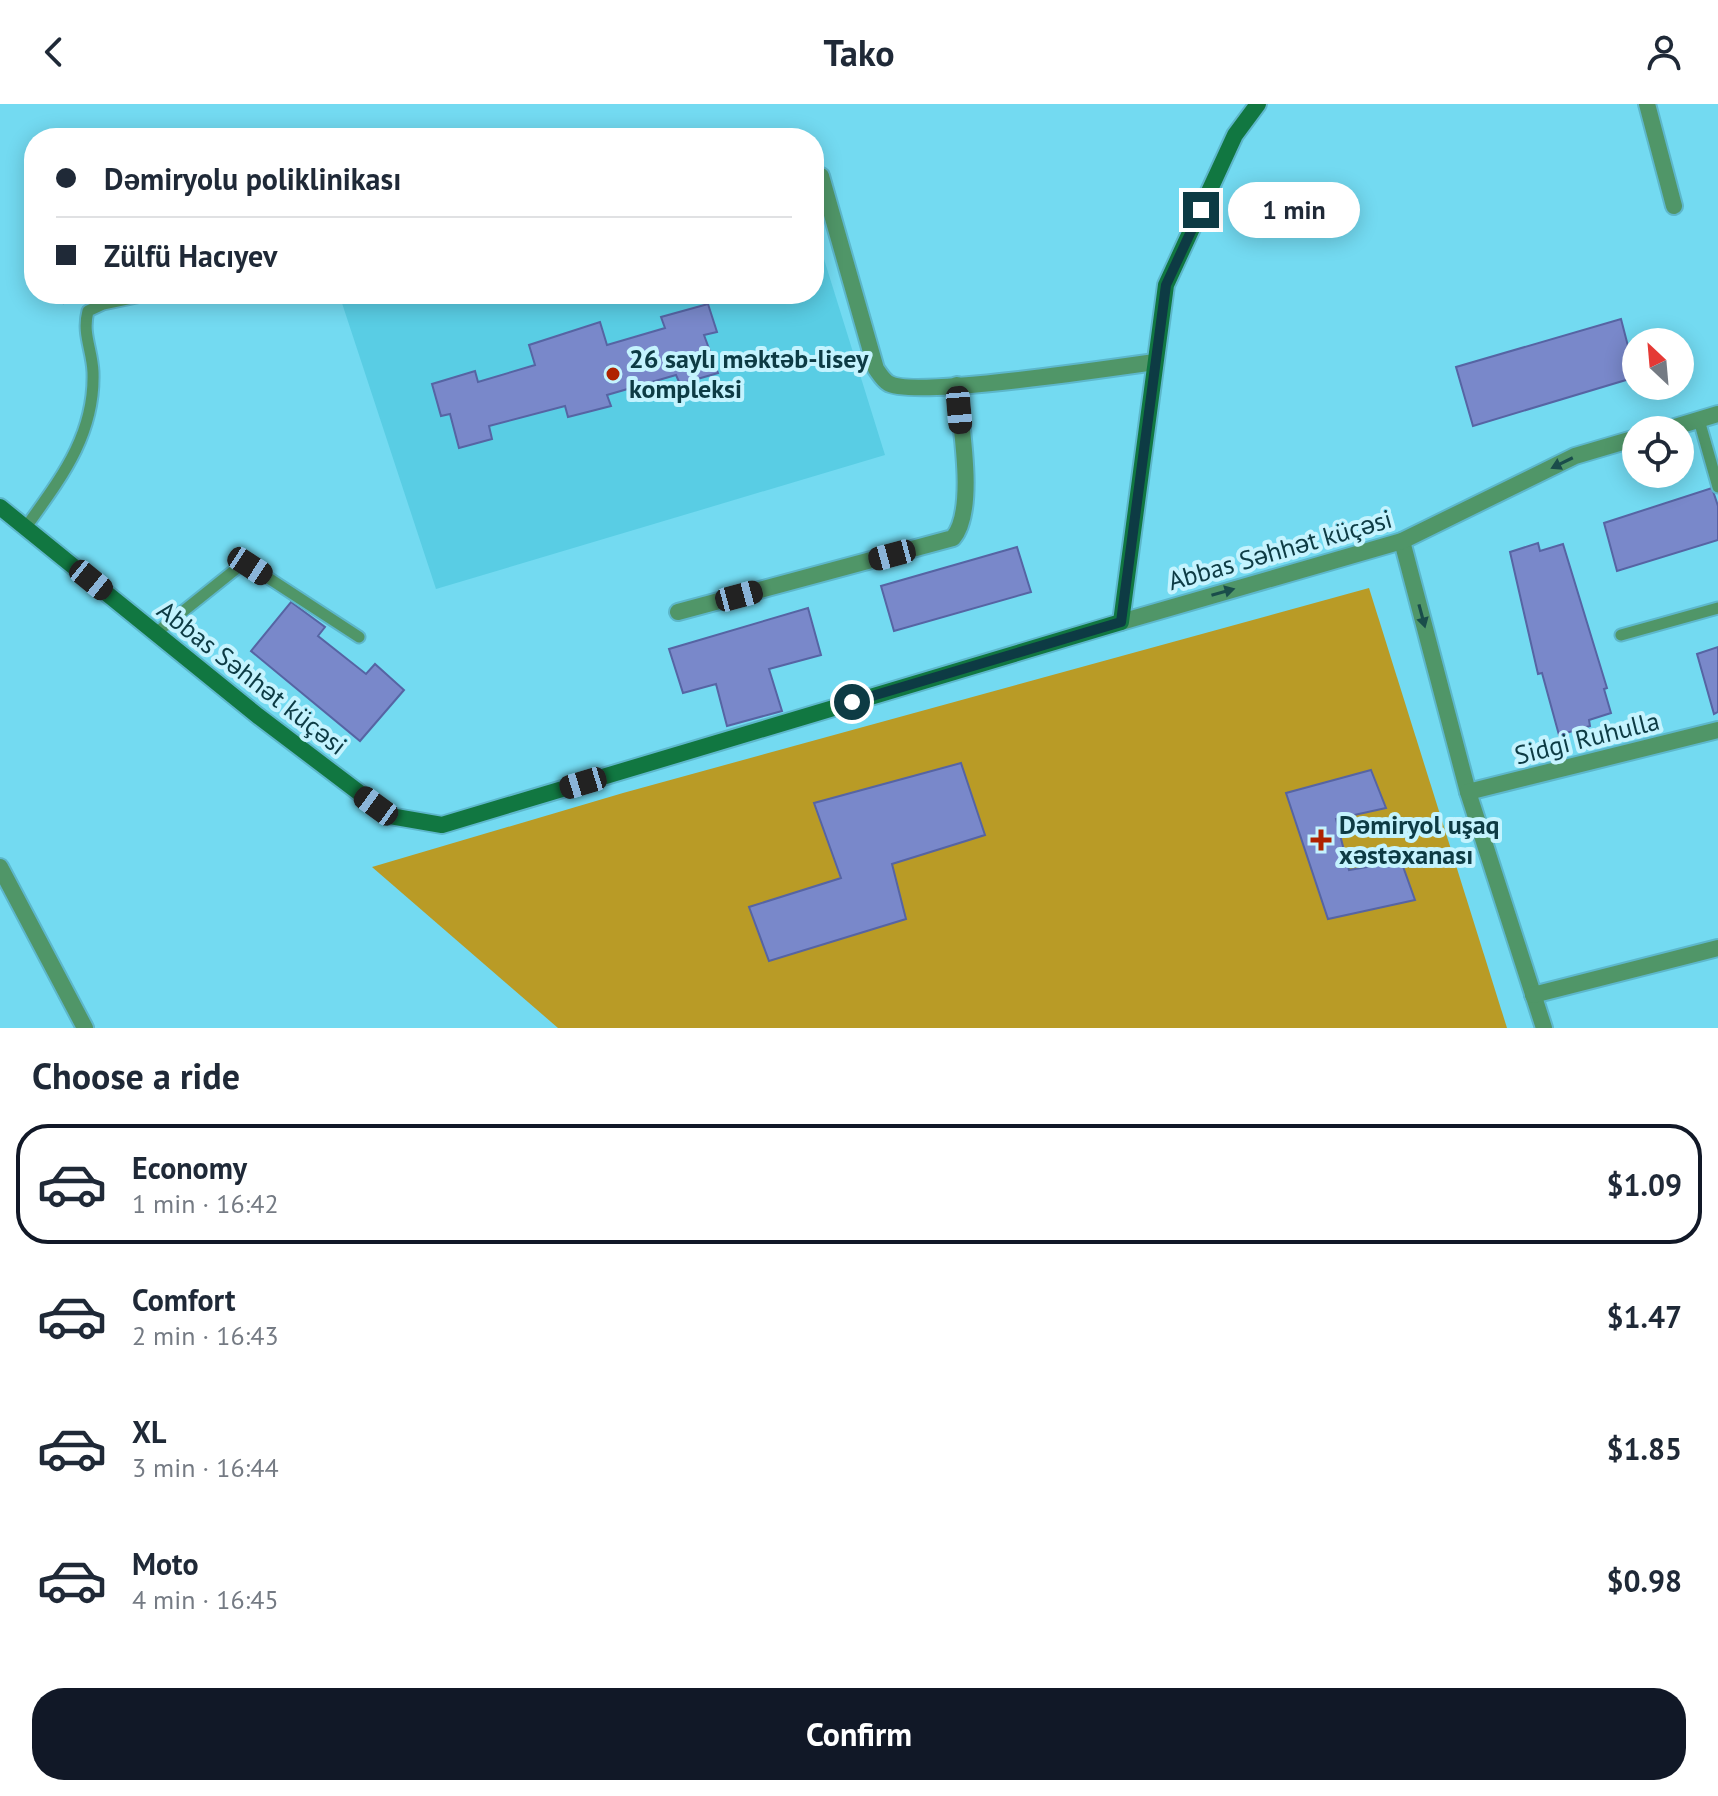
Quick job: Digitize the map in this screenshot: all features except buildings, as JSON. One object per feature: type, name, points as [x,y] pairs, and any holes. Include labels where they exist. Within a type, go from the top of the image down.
[{"type":"main road","points":[[1121,622],[1166,285],[1235,135],[1258,104]]},
{"type":"main road","name":"Abbas Səhhət küçəsi","points":[[0,507],[390,816],[442,825],[1121,622]]},
{"type":"street","points":[[1647,104],[1674,206]]},
{"type":"street","points":[[824,187],[876,369],[889,384],[910,387],[957,385],[1155,362]]},
{"type":"street","points":[[678,612],[953,538],[961,529],[963,506],[964,462],[957,385]]},
{"type":"street","points":[[1694,421],[1718,414]]},
{"type":"street","name":"Abbas Səhhət küçəsi","points":[[1121,622],[1402,541],[1575,456],[1622,442]]},
{"type":"street","points":[[1402,541],[1468,792],[1544,1028]]},
{"type":"street","name":"Sidgi Ruhulla","points":[[1468,792],[1718,730]]},
{"type":"street","points":[[0,867],[85,1028]]},
{"type":"street","points":[[1533,995],[1718,948]]},
{"type":"lane","points":[[26,527],[70,465],[92,406],[93,367],[83,328],[88,311],[103,304]]},
{"type":"lane","points":[[1699,420],[1718,487]]},
{"type":"lane","points":[[156,633],[241,565],[250,566],[359,637]]},
{"type":"lane","points":[[1621,635],[1718,608]]},
{"type":"shaded area","name":"26 saylı məktəb-lisey kompleksi","points":[[824,259],[885,455],[436,589],[342,304],[824,304]]},
{"type":"shaded area","points":[[1369,588],[1507,1028],[558,1028],[372,867],[623,793]]},
{"type":"place","name":"26 saylı məktəb-lisey kompleksi","points":[[613,374]]},
{"type":"place","name":"Dəmiryol uşaq xəstəxanası","points":[[1321,840]]},
{"type":"route","points":[[852,702],[1121,622],[1166,285],[1201,210]]}]
